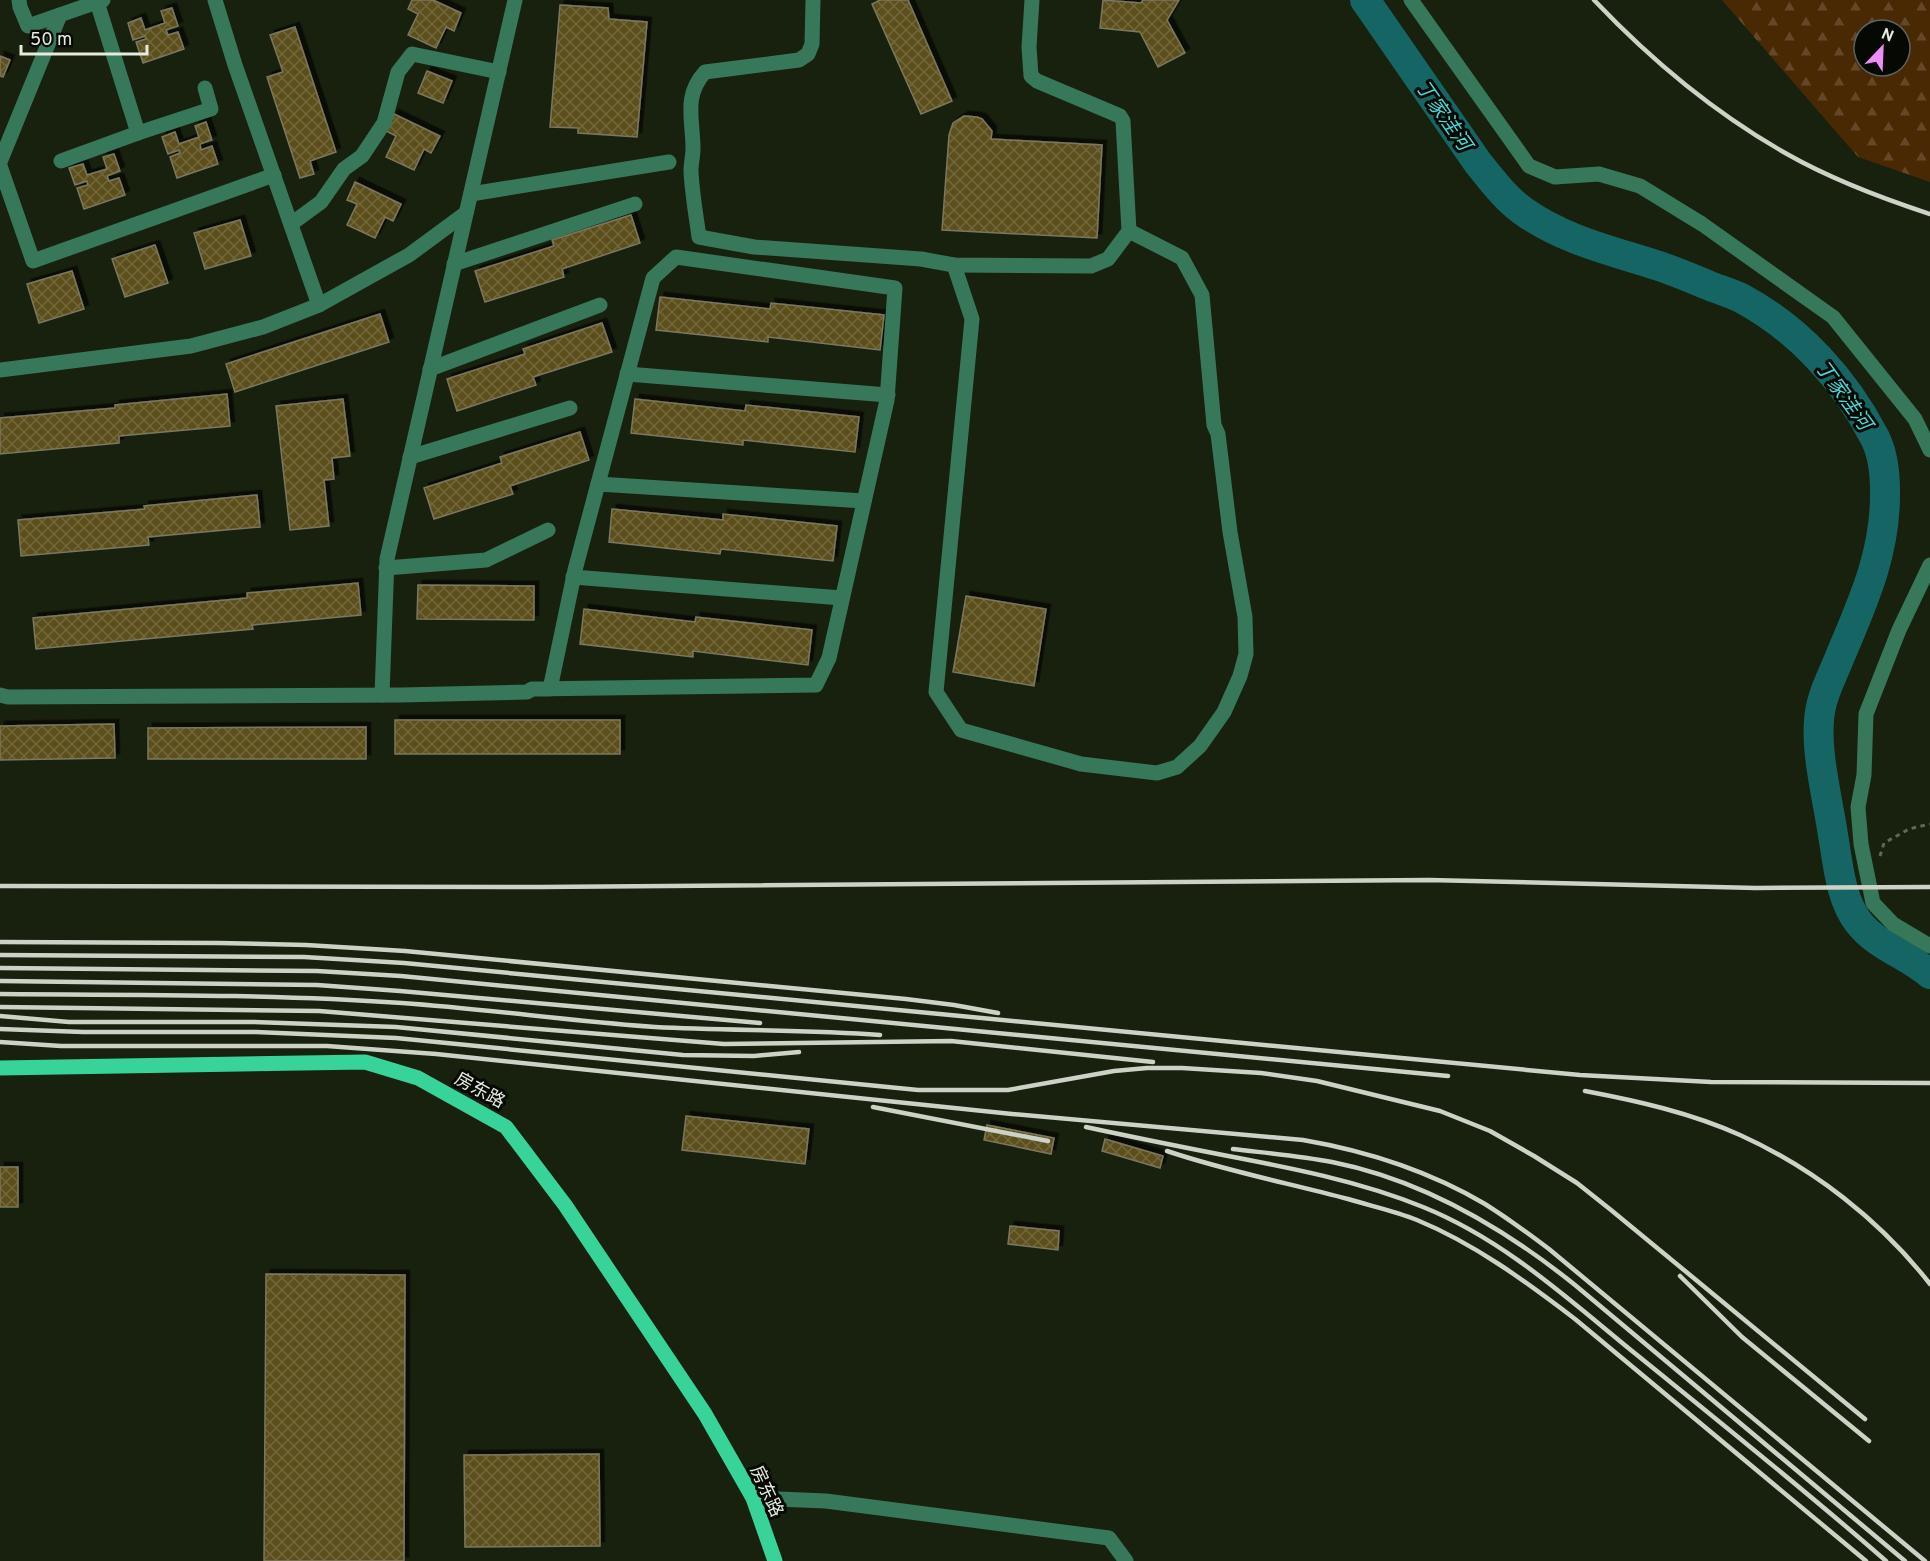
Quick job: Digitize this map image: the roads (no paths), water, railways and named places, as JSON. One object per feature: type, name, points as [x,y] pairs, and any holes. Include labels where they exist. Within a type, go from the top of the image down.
[{"type":"main road","name":"房东路","points":[[0,1068],[365,1062],[418,1078],[506,1127],[566,1205],[705,1414],[753,1498],[775,1561]]},
{"type":"street","points":[[19,0],[28,26],[100,1],[138,133]]},
{"type":"street","points":[[215,0],[319,305]]},
{"type":"street","points":[[382,695],[387,559],[515,0]]},
{"type":"street","points":[[813,0],[812,44],[808,54],[799,60],[705,72],[699,79],[693,93],[690,121],[693,146],[691,169],[699,237],[754,248],[921,259],[954,265],[1091,266],[1108,260],[1129,231],[1122,121],[1120,116],[1037,81],[1031,76],[1029,47],[1032,0]]},
{"type":"street","points":[[1411,0],[1529,166],[1555,177],[1599,174],[1640,186],[1702,224],[1749,257],[1833,317],[1915,420],[1930,450]]},
{"type":"street","points":[[60,15],[0,164],[33,261],[274,175]]},
{"type":"street","points":[[291,224],[321,202],[344,169],[362,156],[384,123],[398,72],[412,54],[498,72]]},
{"type":"street","points":[[61,161],[211,109],[205,88]]},
{"type":"street","points":[[471,194],[669,162]]},
{"type":"street","points":[[454,264],[635,204]]},
{"type":"street","points":[[0,370],[191,346],[263,327],[319,305],[409,255],[466,213]]},
{"type":"street","points":[[954,265],[972,319],[936,692],[961,730],[1081,764],[1157,773],[1177,766],[1200,746],[1224,712],[1240,676],[1246,654],[1245,617],[1230,532],[1218,434],[1214,425],[1202,295],[1182,258],[1129,231]]},
{"type":"street","points":[[0,695],[8,697],[382,695],[527,692],[532,689],[550,689],[816,685],[829,658],[888,395],[895,288],[676,257],[653,278],[573,577],[550,689]]},
{"type":"street","points":[[430,369],[600,305]]},
{"type":"street","points":[[627,374],[888,395]]},
{"type":"street","points":[[410,457],[570,408]]},
{"type":"street","points":[[598,484],[864,501]]},
{"type":"street","points":[[386,567],[486,560],[548,530]]},
{"type":"street","points":[[1930,565],[1899,630],[1866,714],[1864,775],[1858,807],[1861,844],[1873,903],[1893,924],[1930,946]]},
{"type":"street","points":[[573,577],[842,598]]},
{"type":"street","points":[[753,1498],[826,1502],[1109,1538],[1126,1561]]},
{"type":"waterway","name":"丁家洼河","points":[[1365,0],[1478,163],[1516,206],[1538,221],[1571,237],[1679,273],[1737,296],[1762,311],[1782,325],[1819,358],[1850,396],[1863,417],[1878,444],[1883,464],[1885,491],[1882,534],[1865,595],[1822,703],[1819,734],[1821,763],[1841,880],[1853,913],[1866,931],[1930,974]]},
{"type":"railway","points":[[1594,0],[1615,22],[1685,84],[1761,138],[1839,180],[1930,214]]},
{"type":"railway","points":[[0,886],[539,887],[1429,880],[1756,888],[1930,887]]},
{"type":"railway","points":[[0,942],[219,943],[405,951],[906,999],[998,1013]]},
{"type":"railway","points":[[0,955],[304,957],[404,963],[1580,1075],[1711,1082],[1930,1083]]},
{"type":"railway","points":[[0,968],[317,971],[401,976],[1448,1076]]},
{"type":"railway","points":[[0,981],[317,985],[760,1023]]},
{"type":"railway","points":[[0,994],[352,1000],[655,1027],[880,1035]]},
{"type":"railway","points":[[0,1007],[319,1011],[724,1044],[951,1041],[1153,1062]]},
{"type":"railway","points":[[0,1016],[69,1022],[254,1022],[396,1027],[683,1055],[754,1056],[799,1052]]},
{"type":"railway","points":[[0,1029],[83,1032],[256,1032],[396,1038],[918,1090],[1008,1090],[1114,1071],[1147,1068],[1261,1073],[1317,1081],[1440,1111],[1490,1131],[1534,1156],[1577,1183],[1611,1210],[1865,1419]]},
{"type":"railway","points":[[0,1042],[61,1046],[327,1046],[436,1054],[1012,1114],[1303,1140],[1374,1156],[1420,1172],[1464,1192],[1525,1231],[1925,1561]]},
{"type":"railway","points":[[1585,1091],[1683,1114],[1721,1127],[1767,1148],[1819,1180],[1867,1217],[1930,1284]]},
{"type":"railway","points":[[873,1107],[1048,1141]]},
{"type":"railway","points":[[1086,1127],[1325,1176],[1423,1207],[1481,1236],[1561,1293],[1886,1561]]},
{"type":"railway","points":[[1233,1149],[1295,1156],[1366,1170],[1430,1194],[1491,1226],[1520,1244],[1575,1285],[1905,1561]]},
{"type":"railway","points":[[1167,1151],[1400,1214],[1459,1240],[1518,1277],[1575,1319],[1866,1561]]},
{"type":"railway","points":[[1680,1276],[1742,1337],[1869,1441]]}]
